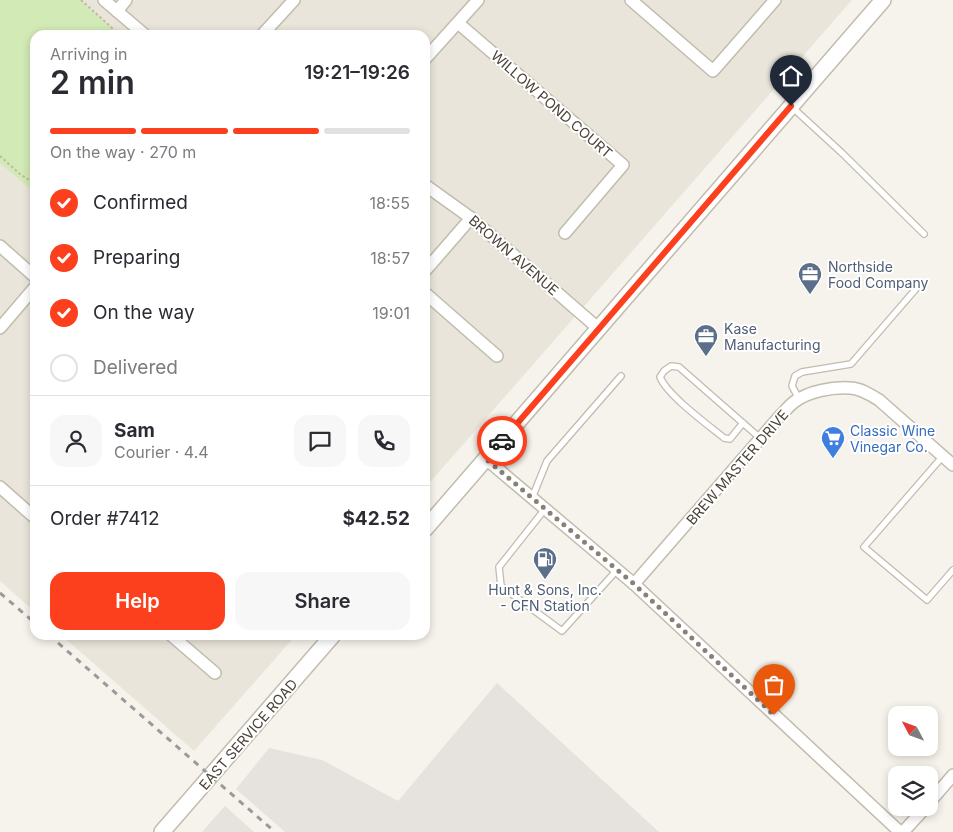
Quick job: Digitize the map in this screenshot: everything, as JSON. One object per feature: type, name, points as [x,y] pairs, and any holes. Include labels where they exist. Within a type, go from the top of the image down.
[{"type":"street","points":[[104,0],[139,30]]},
{"type":"street","points":[[117,11],[126,0]]},
{"type":"street","points":[[267,30],[294,0]]},
{"type":"street","points":[[430,54],[478,0]]},
{"type":"street","points":[[631,0],[713,71],[775,0]]},
{"type":"street","points":[[430,523],[883,0]]},
{"type":"street","name":"WILLOW POND COURT","points":[[458,23],[624,165],[565,233]]},
{"type":"street","name":"BROWN AVENUE","points":[[430,189],[471,218],[599,329]]},
{"type":"street","points":[[430,265],[471,218]]},
{"type":"street","points":[[0,246],[30,273]]},
{"type":"street","points":[[0,328],[30,293]]},
{"type":"street","points":[[430,297],[497,356]]},
{"type":"street","name":"BREW MASTER DRIVE","points":[[634,584],[780,416],[799,399],[816,392],[848,388],[868,394],[879,400],[953,465]]},
{"type":"street","points":[[486,459],[634,584],[902,832],[917,816]]},
{"type":"street","points":[[0,487],[30,510]]},
{"type":"street","points":[[177,640],[215,674]]},
{"type":"street","name":"EAST SERVICE ROAD","points":[[162,832],[329,640]]},
{"type":"street","points":[[938,794],[951,780]]},
{"type":"lane","points":[[791,106],[842,153],[924,234]]},
{"type":"lane","points":[[799,399],[792,386],[795,376],[802,372],[851,364],[921,283]]},
{"type":"lane","points":[[743,423],[730,439],[724,438],[670,392],[660,377],[671,366],[679,367],[743,423],[760,438]]},
{"type":"lane","points":[[532,498],[547,461],[621,376]]},
{"type":"lane","points":[[943,456],[864,547],[926,600],[953,570]]},
{"type":"lane","points":[[545,509],[499,567],[501,586],[562,631],[617,570]]},
{"type":"path","points":[[81,0],[114,30]]},
{"type":"path","points":[[0,156],[21,175],[30,180]]},
{"type":"shaded area","points":[[0,0],[852,0],[430,482],[430,30],[30,30],[30,608],[0,581]]},
{"type":"shaded area","points":[[67,640],[292,640],[194,751]]},
{"type":"shaded area","points":[[497,683],[659,832],[285,832],[236,789],[269,748],[322,760],[398,801]]},
{"type":"shaded area","points":[[225,806],[254,832],[202,832]]},
{"type":"green space","points":[[0,0],[80,0],[114,30],[30,30],[30,189],[0,163]]},
{"type":"railway","points":[[0,593],[30,619]]},
{"type":"railway","points":[[55,640],[275,832]]},
{"type":"way so far","points":[[502,441],[486,459],[634,584],[774,715]]},
{"type":"place","name":"Northside Food Company","points":[[810,295]]},
{"type":"place","name":"Kase Manufacturing","points":[[706,357]]},
{"type":"place","name":"Classic Wine Vinegar Co.","points":[[833,459]]},
{"type":"place","name":"Hunt & Sons, Inc. - CFN Station","points":[[545,580]]},
{"type":"route","points":[[502,441],[791,106]]}]
